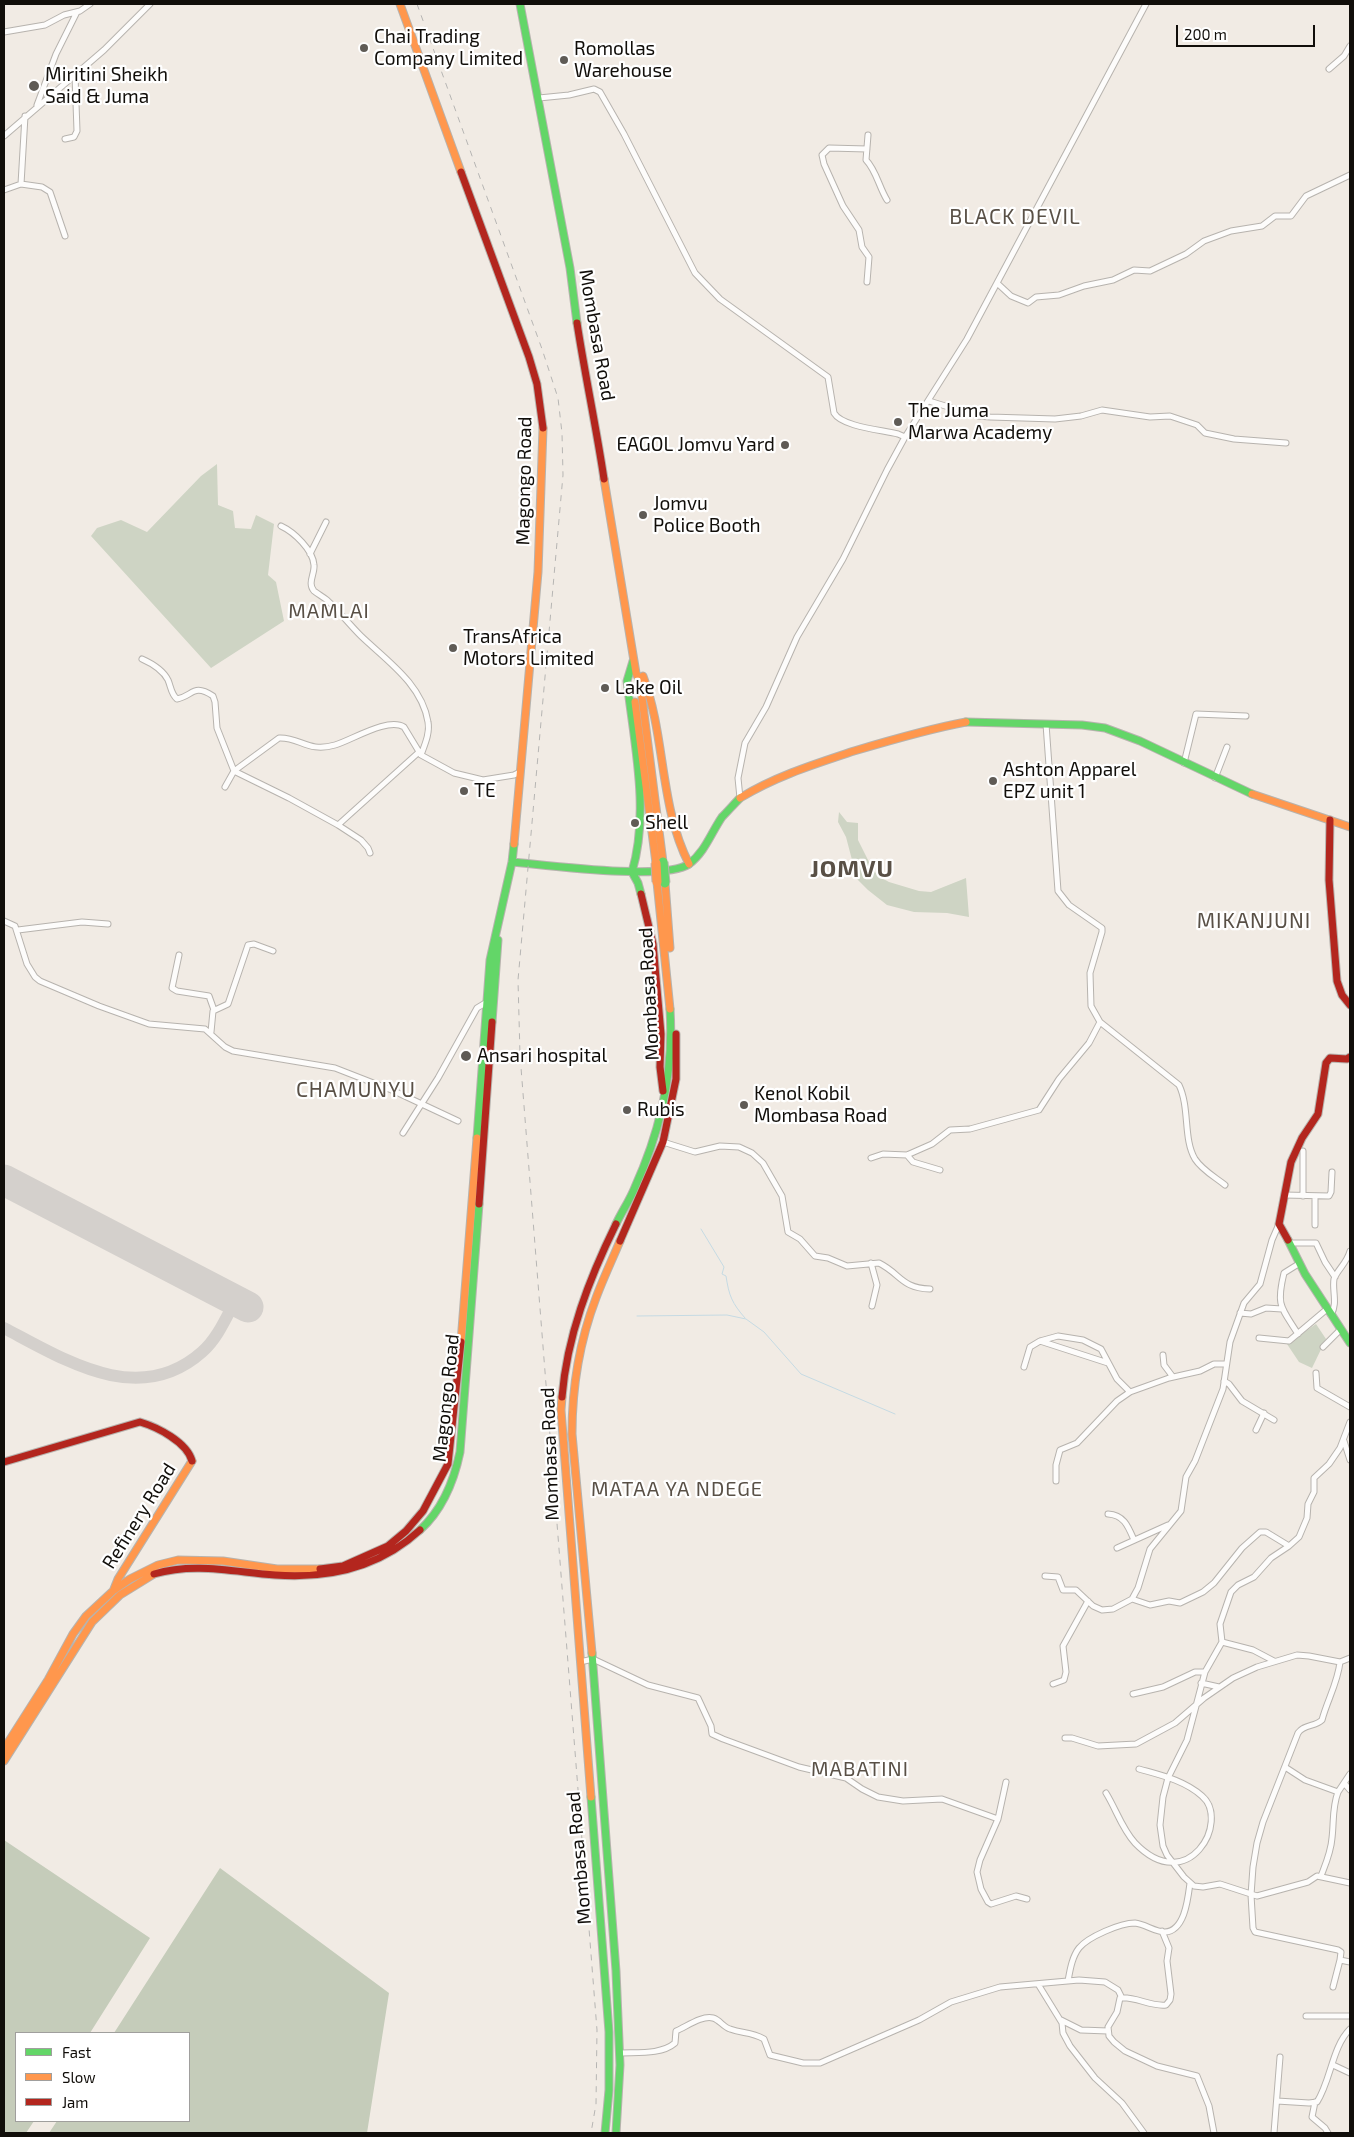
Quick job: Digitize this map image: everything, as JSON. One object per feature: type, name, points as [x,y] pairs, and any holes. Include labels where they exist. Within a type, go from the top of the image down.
[{"type":"main road","name":"Magongo Road","points":[[4,1749],[48,1680],[73,1634],[86,1616],[114,1590],[147,1570],[178,1560],[223,1561],[277,1569],[316,1570],[343,1566],[388,1546],[406,1531],[423,1511],[448,1464],[454,1427],[490,960],[512,862],[542,506],[544,436],[540,402],[529,357],[400,4]]},
{"type":"main road","name":"Mombasa Road","points":[[520,4],[570,268],[584,370],[592,402],[636,673],[640,682],[663,862],[668,959],[670,1038],[668,1080],[664,1097],[652,1145],[635,1188],[615,1224],[585,1296],[562,1383],[562,1440],[608,2017],[610,2061],[608,2115],[605,2133]]},
{"type":"main road","points":[[634,658],[648,688],[657,724],[666,796],[681,851],[689,864]]},
{"type":"main road","points":[[634,658],[627,681],[640,825],[636,860],[632,872],[638,883],[653,944],[661,1034],[660,1067],[664,1097]]},
{"type":"main road","points":[[512,862],[632,872],[673,871],[689,864],[706,846],[722,818],[740,798],[772,780],[807,766],[932,727],[966,722],[1082,725],[1122,733],[1253,795],[1350,827]]},
{"type":"main road","points":[[1330,820],[1328,856],[1337,981],[1342,995],[1350,1005]]},
{"type":"main road","name":"Magongo Road","points":[[4,1761],[92,1622],[108,1605],[128,1589],[155,1574],[191,1567],[223,1568],[276,1575],[323,1576],[354,1570],[378,1561],[405,1545],[418,1534],[438,1508],[454,1476],[463,1428],[500,918]]},
{"type":"main road","name":"Mombasa Road","points":[[616,2133],[619,2053],[616,1971],[575,1469],[572,1402],[586,1325],[663,1142],[676,1079],[676,1028],[668,959]]},
{"type":"main road","points":[[1350,1057],[1347,1059],[1330,1058],[1326,1063],[1318,1114],[1294,1152],[1288,1173],[1280,1224],[1300,1263],[1350,1343]]},
{"type":"main road","name":"Refinery Road","points":[[4,1462],[140,1422],[172,1438],[190,1454],[192,1462],[118,1578],[114,1590]]},
{"type":"main road","points":[[454,1427],[463,1428]]},
{"type":"street","points":[[4,32],[45,25],[64,15],[77,12],[90,4]]},
{"type":"street","points":[[4,136],[75,75],[150,4]]},
{"type":"street","points":[[740,798],[738,778],[744,742],[766,707],[797,637],[843,559],[886,470],[968,339],[1124,42],[1146,4]]},
{"type":"street","points":[[37,106],[56,54],[77,12]]},
{"type":"street","points":[[1330,70],[1344,56],[1350,46]]},
{"type":"street","points":[[64,139],[74,137],[77,131],[75,75]]},
{"type":"street","points":[[539,98],[569,95],[594,89],[600,92],[647,177],[683,252],[695,273],[708,288],[738,313],[828,377],[834,413],[837,418],[905,437]]},
{"type":"street","points":[[21,184],[25,116]]},
{"type":"street","points":[[868,135],[866,160],[872,166],[879,188],[887,200]]},
{"type":"street","points":[[867,149],[829,148],[822,155],[824,164],[843,206],[859,230],[862,247],[869,257],[867,282]]},
{"type":"street","points":[[998,283],[1011,296],[1028,303],[1036,296],[1059,295],[1084,286],[1113,280],[1134,270],[1150,271],[1186,254],[1204,241],[1231,232],[1262,226],[1275,216],[1291,216],[1306,196],[1350,175]]},
{"type":"street","points":[[4,190],[21,184],[42,187],[50,192],[65,236]]},
{"type":"street","points":[[928,402],[970,414],[990,417],[1071,418],[1102,410],[1150,417],[1170,416],[1198,425],[1205,433],[1234,439],[1286,443]]},
{"type":"street","points":[[310,554],[326,522]]},
{"type":"street","points":[[281,526],[287,529],[310,554],[314,566],[311,580],[314,591],[326,600],[362,637],[394,665],[418,697],[428,720],[429,728],[420,753],[338,825]]},
{"type":"street","points":[[142,658],[166,676],[173,695],[177,699],[193,690],[203,691],[213,696],[217,728],[234,771],[338,825],[361,840],[370,853]]},
{"type":"street","points":[[1184,764],[1196,714],[1246,716]]},
{"type":"street","points":[[225,787],[234,771],[279,738],[310,747],[322,747],[344,742],[390,724],[399,725],[404,728],[420,753],[454,773],[475,779],[490,779],[520,772]]},
{"type":"street","points":[[1046,724],[1058,891],[1069,905],[1102,928],[1090,973],[1091,1006],[1100,1022],[1178,1086],[1184,1101],[1194,1157],[1209,1173],[1225,1185]]},
{"type":"street","points":[[1216,778],[1227,747]]},
{"type":"street","points":[[4,920],[14,925],[18,930],[27,964],[35,977],[76,997],[149,1024],[201,1028],[211,1032],[230,1050],[335,1068],[394,1091],[458,1122]]},
{"type":"street","points":[[18,930],[75,923],[108,924]]},
{"type":"street","points":[[214,1010],[228,1004],[249,944],[254,944],[274,952]]},
{"type":"street","points":[[179,955],[172,988],[177,991],[210,996],[214,1010],[211,1032]]},
{"type":"street","points":[[403,1133],[422,1105],[478,1008],[488,1001]]},
{"type":"street","points":[[871,1158],[883,1154],[907,1155],[932,1144],[950,1130],[970,1129],[1039,1110],[1059,1079],[1089,1044],[1100,1022]]},
{"type":"street","points":[[663,1142],[695,1152],[720,1146],[740,1147],[752,1153],[762,1163],[782,1196],[787,1229],[790,1234],[800,1239],[815,1256],[847,1266],[871,1263],[882,1264],[896,1277],[912,1287],[930,1289]]},
{"type":"street","points":[[1303,1151],[1303,1196]]},
{"type":"street","points":[[907,1155],[912,1162],[940,1170]]},
{"type":"street","points":[[1284,1195],[1328,1196],[1331,1194],[1332,1172]]},
{"type":"street","points":[[1315,1197],[1315,1225]]},
{"type":"street","points":[[1117,1548],[1168,1525],[1176,1520],[1181,1511],[1186,1477],[1195,1461],[1224,1381],[1230,1342],[1240,1313],[1244,1303],[1260,1284],[1272,1240],[1280,1224]]},
{"type":"street","points":[[1259,1338],[1287,1341],[1329,1312],[1335,1304],[1335,1277],[1316,1243],[1290,1243]]},
{"type":"street","points":[[1335,1277],[1348,1260],[1350,1251]]},
{"type":"street","points":[[871,1263],[877,1285],[872,1306]]},
{"type":"street","points":[[1298,1334],[1279,1302],[1284,1273],[1300,1263]]},
{"type":"street","points":[[1240,1313],[1250,1314],[1266,1308],[1282,1309]]},
{"type":"street","points":[[1322,1347],[1341,1329]]},
{"type":"street","points":[[1024,1367],[1030,1348],[1040,1341],[1058,1336],[1084,1340],[1101,1349],[1117,1380],[1130,1392]]},
{"type":"street","points":[[1040,1341],[1108,1363]]},
{"type":"street","points":[[1163,1355],[1164,1365],[1173,1377]]},
{"type":"street","points":[[1056,1481],[1056,1464],[1060,1450],[1077,1443],[1117,1401],[1130,1392],[1173,1377],[1200,1371],[1214,1364],[1226,1364]]},
{"type":"street","points":[[1316,1373],[1317,1388],[1350,1407]]},
{"type":"street","points":[[1224,1381],[1229,1384],[1242,1401],[1274,1420]]},
{"type":"street","points":[[1256,1430],[1264,1413]]},
{"type":"street","points":[[1350,1422],[1344,1441],[1329,1464],[1314,1478],[1314,1492],[1308,1504],[1307,1518],[1299,1537],[1271,1558],[1254,1577],[1238,1585],[1230,1592],[1220,1624],[1222,1642],[1205,1672],[1187,1740],[1168,1778],[1160,1826],[1163,1846],[1172,1862],[1190,1883],[1203,1887],[1220,1884],[1251,1895],[1270,1894],[1308,1882],[1317,1876],[1350,1883]]},
{"type":"street","points":[[1344,1441],[1350,1460]]},
{"type":"street","points":[[1108,1514],[1116,1515],[1124,1520],[1134,1540]]},
{"type":"street","points":[[1045,1576],[1058,1577],[1063,1590],[1076,1590],[1097,1608],[1108,1610],[1124,1604],[1132,1599],[1138,1588],[1150,1549],[1168,1525]]},
{"type":"street","points":[[1132,1599],[1150,1605],[1169,1601],[1180,1603],[1203,1592],[1214,1583],[1237,1554],[1260,1532],[1266,1532],[1289,1546]]},
{"type":"street","points":[[1053,1684],[1064,1680],[1066,1672],[1063,1646],[1088,1601]]},
{"type":"street","points":[[1222,1642],[1253,1650],[1274,1662]]},
{"type":"street","points":[[1065,1738],[1072,1738],[1098,1746],[1136,1744],[1175,1723],[1233,1678],[1297,1655],[1340,1662],[1350,1658]]},
{"type":"street","points":[[580,1662],[592,1659],[648,1685],[698,1698],[711,1726],[712,1734],[723,1739],[799,1767],[846,1778],[878,1797],[903,1801],[942,1799],[998,1819]]},
{"type":"street","points":[[1333,1987],[1341,1951],[1255,1932],[1253,1928],[1251,1895],[1253,1868],[1263,1822],[1300,1730],[1322,1720],[1327,1700],[1338,1676],[1340,1662]]},
{"type":"street","points":[[1133,1694],[1163,1687],[1195,1672],[1205,1672]]},
{"type":"street","points":[[1201,1683],[1219,1687]]},
{"type":"street","points":[[1285,1767],[1305,1780],[1338,1792]]},
{"type":"street","points":[[1106,1793],[1130,1837],[1148,1855],[1164,1861],[1180,1863],[1192,1858],[1208,1834],[1211,1818],[1208,1803],[1202,1796],[1168,1778],[1139,1769]]},
{"type":"street","points":[[1321,1876],[1329,1855],[1333,1835],[1333,1810],[1338,1792],[1350,1774]]},
{"type":"street","points":[[1006,1782],[998,1819],[978,1868],[981,1889],[991,1904],[1016,1896],[1027,1899]]},
{"type":"street","points":[[1344,1783],[1350,1790]]},
{"type":"street","points":[[1068,1981],[1070,1969],[1079,1948],[1103,1933],[1124,1924],[1135,1924],[1162,1931],[1174,1928],[1181,1918],[1188,1898],[1190,1883]]},
{"type":"street","points":[[1122,1998],[1160,2005],[1166,2005],[1170,2000],[1171,1989],[1167,1961],[1169,1945],[1162,1931]]},
{"type":"street","points":[[1340,1960],[1350,1962]]},
{"type":"street","points":[[619,2053],[650,2052],[669,2047],[675,2043],[676,2032],[701,2019],[710,2018],[718,2020],[729,2029],[746,2031],[759,2036],[767,2043],[767,2051],[770,2055],[804,2063],[820,2063],[919,2020],[961,1998],[1000,1987],[1068,1981],[1107,1982],[1118,1990],[1122,1998],[1108,2031]]},
{"type":"street","points":[[1038,1984],[1061,2020],[1063,2033],[1070,2046],[1095,2078],[1122,2103],[1144,2133]]},
{"type":"street","points":[[1306,2016],[1350,2016]]},
{"type":"street","points":[[1061,2020],[1081,2030],[1108,2031]]},
{"type":"street","points":[[1328,2133],[1312,2117],[1315,2102],[1327,2081],[1344,2036],[1350,2029]]},
{"type":"street","points":[[1108,2031],[1114,2042],[1125,2051],[1157,2066],[1197,2076],[1209,2106],[1214,2133]]},
{"type":"street","points":[[1274,2133],[1280,2057]]},
{"type":"street","points":[[1333,2064],[1350,2073]]},
{"type":"street","points":[[1277,2101],[1315,2102]]},
{"type":"street","points":[[1274,2125],[1280,2133]]},
{"type":"green space","points":[[217,464],[218,505],[233,511],[235,528],[251,529],[256,515],[274,524],[268,575],[276,582],[284,621],[211,668],[91,536],[97,528],[121,520],[147,532],[201,476]]},
{"type":"green space","points":[[839,812],[847,822],[858,823],[858,840],[872,868],[878,876],[889,882],[919,891],[931,892],[966,878],[969,917],[947,913],[914,912],[887,905],[868,890],[857,879],[846,837],[838,822]]},
{"type":"green space","points":[[1316,1324],[1326,1339],[1312,1368],[1299,1362],[1287,1344]]},
{"type":"green space","points":[[4,1840],[150,1938],[91,2032],[15,2032],[15,2122],[33,2122],[26,2133],[4,2133]]},
{"type":"green space","points":[[220,1868],[389,1993],[367,2133],[49,2133],[56,2122],[190,2122],[190,2032],[115,2032]]},
{"type":"waterway","points":[[701,1229],[724,1267],[722,1274],[726,1276],[732,1299],[745,1318]]},
{"type":"waterway","points":[[637,1316],[727,1315],[746,1319],[764,1332],[801,1374],[895,1414]]},
{"type":"taxiway","points":[[4,1328],[52,1353],[102,1373],[128,1377],[153,1376],[178,1368],[202,1352],[217,1335],[235,1301]]},
{"type":"runway","points":[[4,1180],[248,1307]]},
{"type":"railway","points":[[417,4],[542,349],[558,398],[562,433],[563,475],[518,980],[520,1055],[597,2030],[596,2104],[591,2133]]},
{"type":"traffic: fast","points":[[520,4],[570,268],[577,323]]},
{"type":"traffic: fast","points":[[633,661],[627,681],[639,777],[640,825],[632,872],[641,894]]},
{"type":"traffic: fast","points":[[966,722],[1082,725],[1105,728],[1140,741],[1252,794]]},
{"type":"traffic: fast","points":[[512,862],[631,872],[676,869],[689,864],[695,859],[704,848],[722,817],[740,798]]},
{"type":"traffic: fast","points":[[477,1138],[490,960],[512,862],[514,844]]},
{"type":"traffic: fast","points":[[663,862],[665,883]]},
{"type":"traffic: fast","points":[[492,1022],[498,940]]},
{"type":"traffic: fast","points":[[616,1224],[644,1166],[659,1122],[668,1078],[671,1032],[670,1009]]},
{"type":"traffic: fast","points":[[420,1530],[441,1504],[451,1484],[460,1452],[479,1204]]},
{"type":"traffic: fast","points":[[1288,1240],[1305,1274],[1350,1343]]},
{"type":"traffic: fast","points":[[592,1653],[616,1971],[620,2065],[616,2133]]},
{"type":"traffic: fast","points":[[591,1797],[609,2032],[609,2090],[605,2133]]},
{"type":"traffic: slow","points":[[400,4],[461,172]]},
{"type":"traffic: slow","points":[[514,844],[538,572],[543,428]]},
{"type":"traffic: slow","points":[[604,479],[636,673],[640,682],[663,862]]},
{"type":"traffic: slow","points":[[643,676],[656,723],[672,818],[689,864]]},
{"type":"traffic: slow","points":[[635,702],[656,863]]},
{"type":"traffic: slow","points":[[740,798],[796,771],[854,751],[966,722]]},
{"type":"traffic: slow","points":[[1252,794],[1350,827]]},
{"type":"traffic: slow","points":[[656,863],[657,882]]},
{"type":"traffic: slow","points":[[657,882],[670,1009]]},
{"type":"traffic: slow","points":[[665,883],[670,948]]},
{"type":"traffic: slow","points":[[461,1342],[477,1138]]},
{"type":"traffic: slow","points":[[592,1653],[572,1434],[574,1400],[581,1348],[590,1314],[620,1241]]},
{"type":"traffic: slow","points":[[562,1397],[561,1410],[591,1797]]},
{"type":"traffic: slow","points":[[114,1589],[118,1579],[192,1461]]},
{"type":"traffic: slow","points":[[4,1749],[48,1680],[73,1634],[86,1616],[114,1590],[130,1579],[158,1565],[178,1560],[223,1561],[277,1569],[320,1569]]},
{"type":"traffic: slow","points":[[4,1761],[92,1622],[120,1595],[154,1574]]},
{"type":"traffic: jam","points":[[461,172],[529,357],[537,384],[543,428]]},
{"type":"traffic: jam","points":[[577,323],[604,479]]},
{"type":"traffic: jam","points":[[1330,820],[1329,880],[1337,981],[1342,995],[1350,1005]]},
{"type":"traffic: jam","points":[[641,894],[653,944],[661,1034],[660,1067],[663,1091]]},
{"type":"traffic: jam","points":[[479,1204],[492,1022]]},
{"type":"traffic: jam","points":[[620,1241],[663,1142],[676,1079],[676,1034]]},
{"type":"traffic: jam","points":[[1288,1240],[1279,1224],[1291,1162],[1302,1138],[1318,1114],[1326,1063],[1330,1058],[1347,1059],[1350,1057]]},
{"type":"traffic: jam","points":[[562,1397],[574,1330],[588,1287],[616,1224]]},
{"type":"traffic: jam","points":[[320,1569],[343,1566],[388,1546],[406,1531],[423,1511],[448,1464],[461,1342]]},
{"type":"traffic: jam","points":[[4,1462],[140,1422],[170,1436],[184,1448],[192,1461]]},
{"type":"traffic: jam","points":[[154,1574],[169,1570],[199,1568],[295,1576],[334,1572],[371,1562],[404,1543],[420,1530]]},
{"type":"place","name":"Chai Trading Company Limited","points":[[364,48]]},
{"type":"place","name":"Romollas Warehouse","points":[[564,60]]},
{"type":"place","name":"Miritini Sheikh Said & Juma","points":[[34,86]]},
{"type":"place","name":"The Juma Marwa Academy","points":[[898,422]]},
{"type":"place","name":"EAGOL Jomvu Yard","points":[[785,445]]},
{"type":"place","name":"Jomvu Police Booth","points":[[643,515]]},
{"type":"place","name":"TransAfrica Motors Limited","points":[[453,648]]},
{"type":"place","name":"Lake Oil","points":[[605,688]]},
{"type":"place","name":"Ashton Apparel EPZ unit 1","points":[[993,781]]},
{"type":"place","name":"TE","points":[[464,791]]},
{"type":"place","name":"Shell","points":[[635,823]]},
{"type":"place","name":"Ansari hospital","points":[[466,1056]]},
{"type":"place","name":"Kenol Kobil Mombasa Road","points":[[744,1105]]},
{"type":"place","name":"Rubis","points":[[627,1110]]},
{"type":"district","name":"BLACK DEVIL","points":[[1015,217]]},
{"type":"district","name":"MAMLAI","points":[[329,611]]},
{"type":"district","name":"JOMVU","points":[[852,869]]},
{"type":"district","name":"MIKANJUNI","points":[[1254,921]]},
{"type":"district","name":"CHAMUNYU","points":[[356,1090]]},
{"type":"district","name":"MATAA YA NDEGE","points":[[677,1489]]},
{"type":"district","name":"MABATINI","points":[[860,1769]]}]
